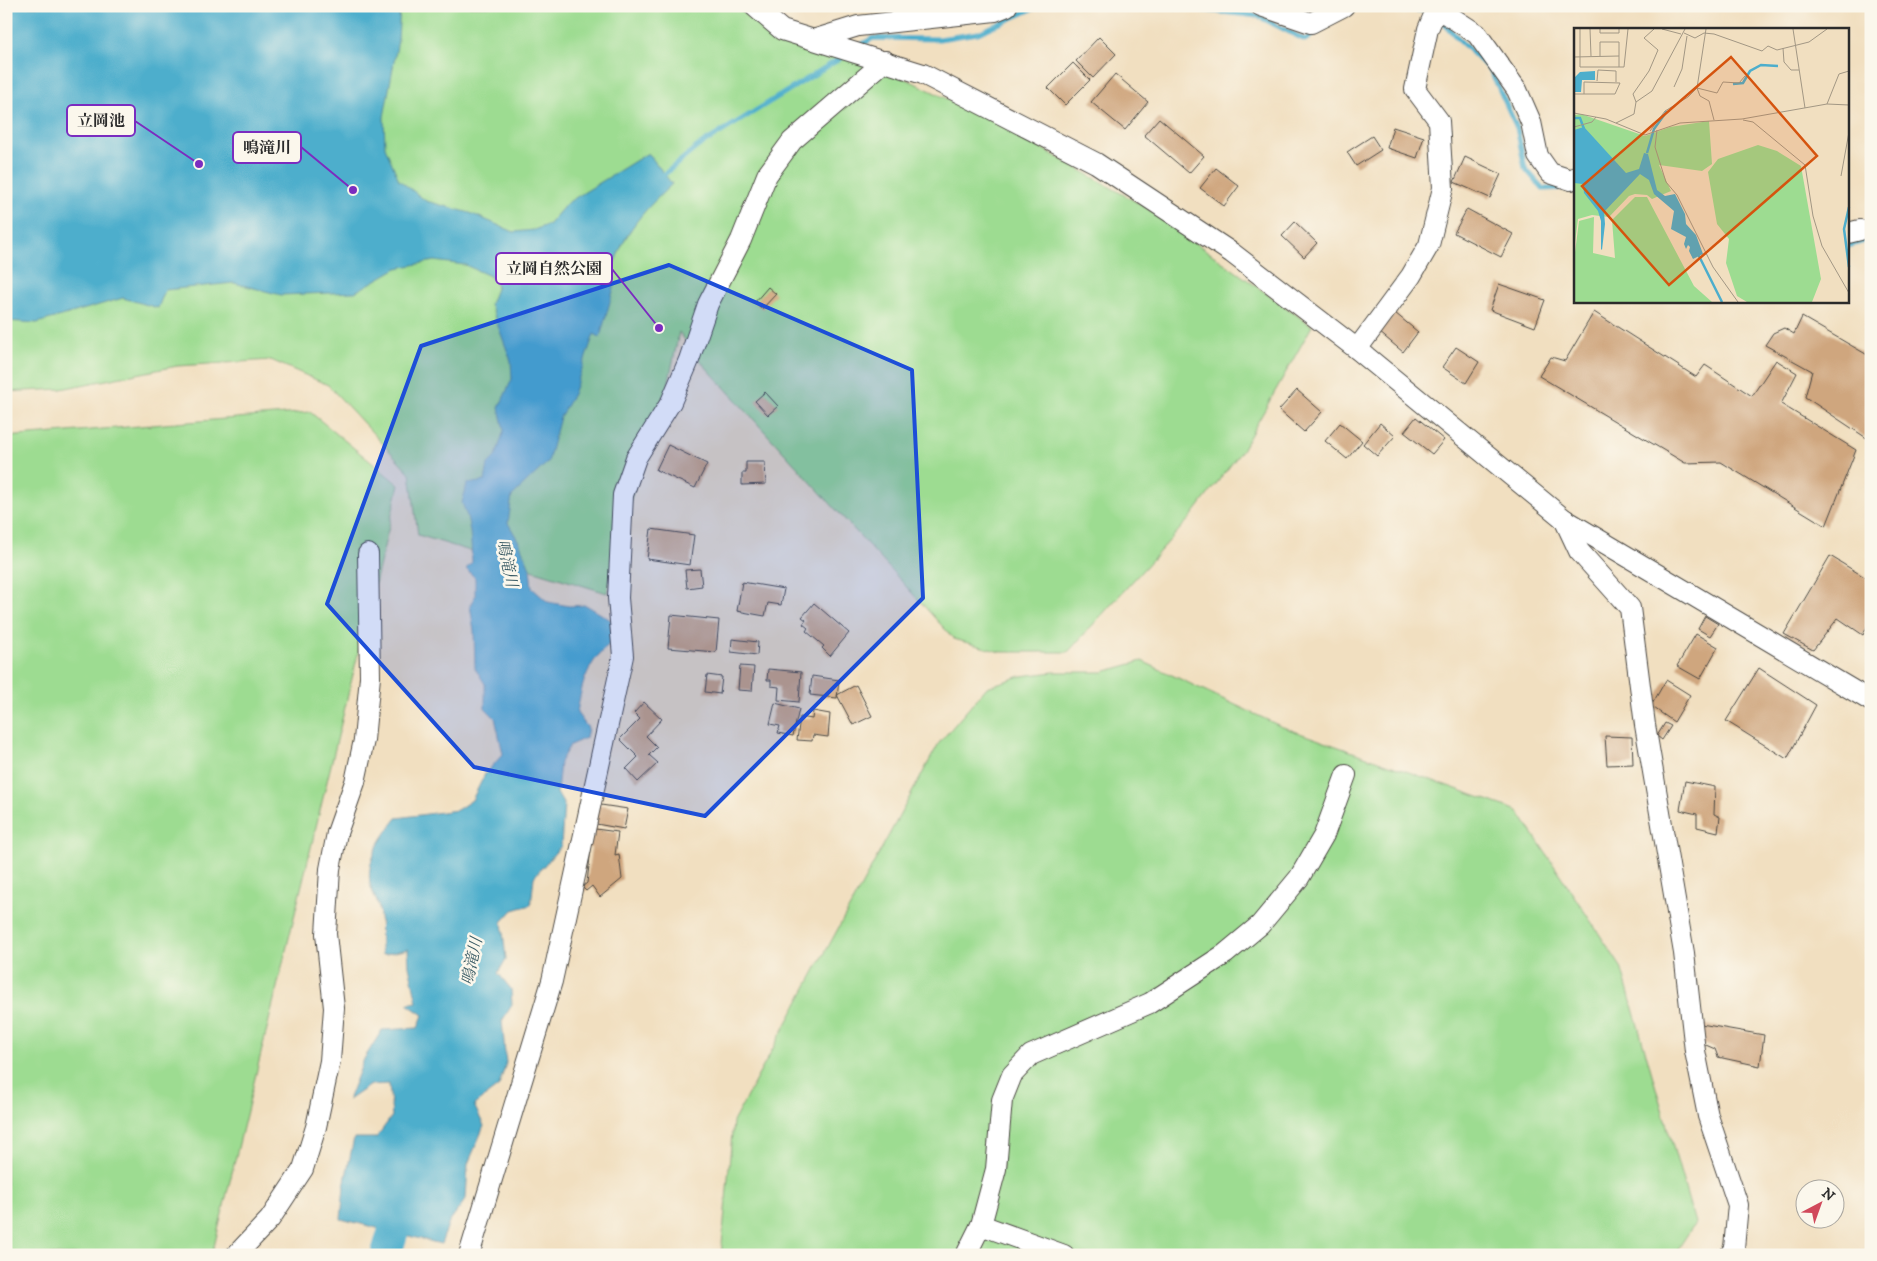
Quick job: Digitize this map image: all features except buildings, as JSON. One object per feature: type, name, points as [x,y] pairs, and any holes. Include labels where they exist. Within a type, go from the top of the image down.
[{"type":"street","points":[[754,6],[782,30],[876,58],[947,85],[1096,163],[1232,253],[1357,349],[1564,519],[1871,701]]},
{"type":"street","points":[[816,39],[858,26],[995,11],[1007,6]]},
{"type":"street","points":[[1261,6],[1311,23],[1344,6]]},
{"type":"street","points":[[1357,349],[1411,276],[1429,245],[1443,188],[1439,121],[1415,89],[1428,29],[1436,7],[1478,34],[1517,90],[1531,122],[1538,156],[1550,173],[1571,180],[1574,178]]},
{"type":"street","points":[[468,1255],[552,981],[623,656],[618,598],[623,495],[636,458],[672,402],[708,304],[741,240],[767,175],[792,140],[876,58]]},
{"type":"street","points":[[1564,519],[1579,551],[1630,608],[1645,725],[1684,953],[1695,1051],[1708,1116],[1738,1205],[1734,1248],[1730,1255]]},
{"type":"street","points":[[236,1255],[270,1219],[303,1169],[316,1127],[330,1061],[334,1008],[326,934],[330,869],[337,833],[355,782],[364,740],[370,677],[368,554]]},
{"type":"street","points":[[966,1255],[981,1225],[996,1169],[1002,1100],[1012,1075],[1031,1055],[1150,1002],[1225,954],[1260,925],[1299,878],[1320,842],[1346,775]]},
{"type":"street","points":[[981,1225],[1064,1255]]},
{"type":"highlighted area","points":[[669,265],[912,370],[923,598],[705,816],[474,767],[327,604],[421,346]]},
{"type":"green space","points":[[6,6],[742,6],[764,29],[894,73],[997,123],[1147,208],[1312,326],[1242,450],[1191,517],[1068,652],[1000,652],[954,639],[704,365],[679,332],[668,386],[651,422],[607,593],[418,535],[410,473],[328,385],[271,360],[177,366],[61,389],[6,392]]},
{"type":"green space","points":[[310,412],[399,485],[212,1255],[6,1255],[6,437]]},
{"type":"green space","points":[[1142,661],[1280,726],[1518,811],[1621,967],[1695,1223],[1674,1255],[721,1255],[733,1122],[939,743],[987,687],[1021,676],[1054,672],[1103,672]]},
{"type":"water","points":[[7,6],[400,6],[398,40],[384,117],[385,147],[399,180],[426,201],[470,213],[514,232],[534,230],[549,224],[567,203],[648,153],[672,184],[632,227],[620,250],[608,281],[615,284],[600,337],[594,334],[573,394],[560,417],[548,462],[512,496],[508,523],[519,542],[530,568],[532,588],[548,602],[569,606],[586,605],[611,620],[612,642],[591,666],[581,692],[577,713],[588,728],[586,738],[570,745],[560,762],[557,793],[564,805],[561,846],[534,877],[531,905],[513,910],[502,922],[506,959],[498,973],[511,989],[512,1005],[502,1021],[506,1063],[499,1086],[474,1105],[484,1126],[468,1164],[466,1199],[449,1222],[441,1244],[341,1219],[344,1186],[354,1138],[376,1138],[392,1116],[389,1084],[370,1085],[348,1100],[364,1059],[382,1030],[418,1028],[423,1015],[407,1004],[417,1002],[409,966],[408,949],[382,955],[379,909],[372,891],[369,875],[373,857],[376,849],[397,818],[457,810],[472,800],[485,774],[503,754],[495,718],[485,708],[485,684],[475,668],[474,631],[470,605],[475,596],[475,578],[466,569],[472,562],[469,525],[462,503],[467,484],[485,481],[488,464],[496,456],[504,430],[499,408],[512,379],[511,361],[490,304],[497,286],[490,276],[465,265],[434,261],[397,268],[355,292],[281,295],[234,283],[165,290],[158,308],[123,298],[37,323],[6,321]]},
{"type":"waterway","points":[[858,47],[873,38],[939,39],[978,33],[1039,6]]},
{"type":"waterway","points":[[1167,6],[1258,16],[1305,40],[1325,26]]},
{"type":"waterway","points":[[1349,11],[1360,6]]},
{"type":"waterway","points":[[1382,6],[1428,11]]},
{"type":"waterway","points":[[1444,23],[1491,71],[1517,128],[1525,168],[1543,189],[1570,188]]},
{"type":"waterway","points":[[660,178],[697,147],[844,56]]},
{"type":"waterway","points":[[1850,245],[1871,239]]},
{"type":"waterway","name":"鳴滝川","points":[[386,1255],[405,1192]]},
{"type":"place","name":"立岡池","points":[[199,164]]},
{"type":"place","name":"鳴滝川","points":[[353,190]]},
{"type":"place","name":"立岡自然公園","points":[[659,328]]}]
